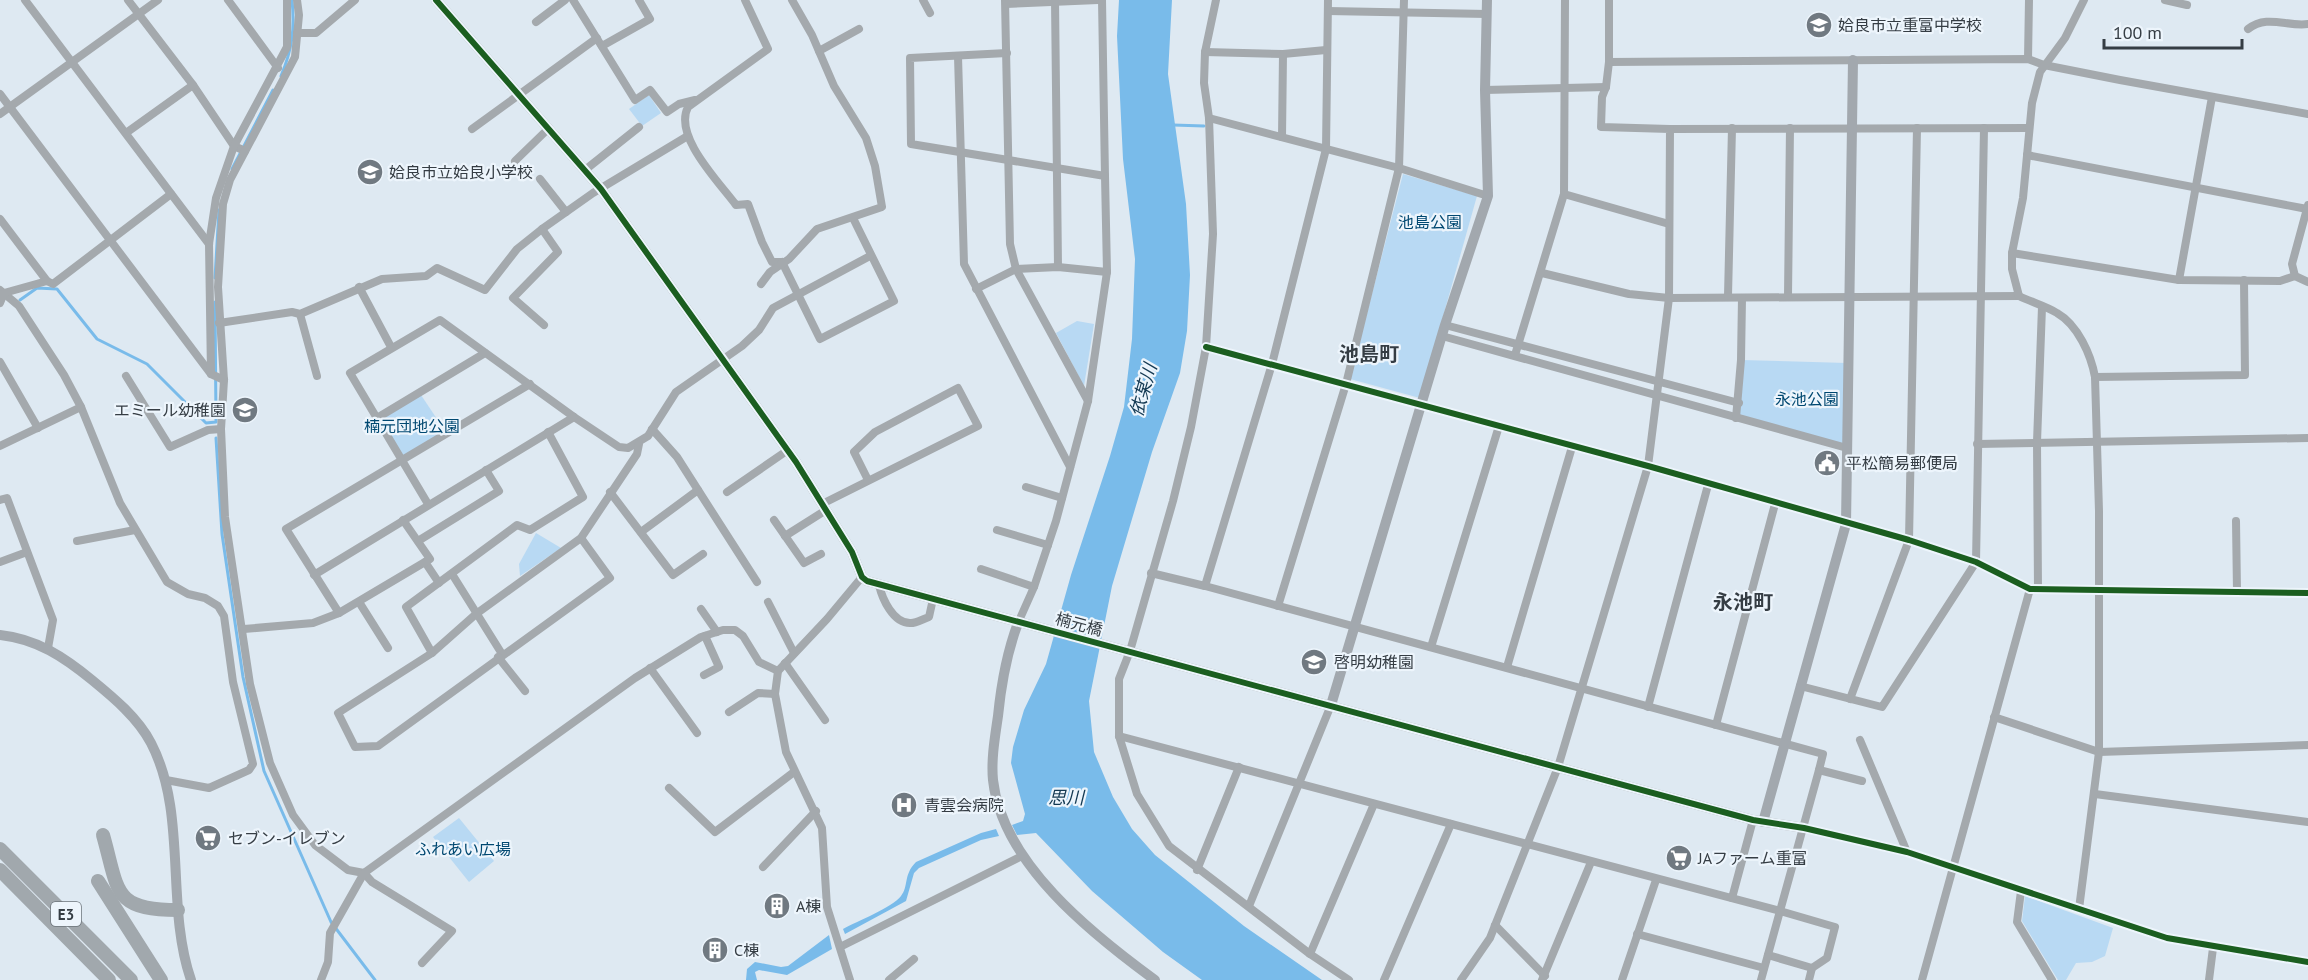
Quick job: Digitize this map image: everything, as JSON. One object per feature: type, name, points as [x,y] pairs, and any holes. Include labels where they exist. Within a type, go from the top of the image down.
[{"type":"highway","points":[[103,835],[118,887],[127,900],[138,907],[178,910]]},
{"type":"highway","name":"E3","points":[[0,849],[131,980]]},
{"type":"highway","name":"E3","points":[[0,870],[109,980]]},
{"type":"highway","points":[[98,881],[161,980]]},
{"type":"street","points":[[25,0],[209,244]]},
{"type":"street","points":[[128,0],[193,85],[234,146],[245,152]]},
{"type":"street","points":[[0,114],[158,0]]},
{"type":"street","points":[[228,0],[278,68]]},
{"type":"street","points":[[211,374],[209,244],[216,198],[234,146],[278,68],[287,47],[287,0]]},
{"type":"street","points":[[297,0],[299,15],[295,57],[230,180],[223,204],[218,253],[219,322],[224,380],[221,429],[225,517],[244,629],[250,684],[270,763],[296,820],[315,845],[348,870],[364,873],[372,882],[452,932],[422,963]]},
{"type":"street","points":[[297,33],[316,33],[356,0]]},
{"type":"street","points":[[436,0],[601,189],[721,360],[788,450],[852,552],[862,577],[827,619],[778,671],[774,694],[786,752],[794,772],[816,811],[822,828],[826,860],[827,906],[850,980]]},
{"type":"street","points":[[536,22],[565,0]]},
{"type":"street","points":[[573,0],[635,100],[650,90],[667,112],[679,104],[696,100]]},
{"type":"street","points":[[602,46],[650,19],[639,0]]},
{"type":"street","points":[[745,0],[768,49],[696,100],[685,113],[686,137],[736,205],[748,204],[772,262],[782,262]]},
{"type":"street","points":[[761,284],[817,229],[832,222],[853,218],[882,207],[880,187],[866,138],[834,86],[819,51],[792,0]]},
{"type":"street","points":[[923,0],[930,13]]},
{"type":"street","points":[[1088,401],[1016,268],[1010,244],[1005,2],[1100,0],[1107,272],[1088,401],[1062,498],[999,704],[993,753],[993,779],[1003,821],[1010,838],[1022,856],[1036,873],[1109,944],[1155,980]]},
{"type":"street","points":[[1216,0],[1205,52],[1204,82],[1209,118],[1214,234],[1206,347],[1186,448],[1119,679],[1119,736],[1137,794],[1152,821],[1170,846],[1197,870],[1249,906],[1310,954],[1349,980]]},
{"type":"street","points":[[1206,586],[1272,364],[1326,149],[1328,0]]},
{"type":"street","points":[[1278,606],[1346,384],[1400,168],[1404,0]]},
{"type":"street","points":[[1249,906],[1331,705],[1353,626],[1423,406],[1444,330],[1488,195],[1485,90],[1487,0]]},
{"type":"street","points":[[1515,355],[1542,273],[1564,194],[1564,0]]},
{"type":"street","points":[[1609,0],[1609,62],[1606,87],[1602,98],[1601,127],[1670,129],[2029,128]]},
{"type":"street","points":[[2028,59],[2029,0]]},
{"type":"street","points":[[2019,296],[2012,269],[2012,253],[2023,198],[2032,103],[2044,65],[2061,43],[2084,0]]},
{"type":"street","points":[[2165,0],[2187,5]]},
{"type":"street","points":[[1055,1],[1058,267]]},
{"type":"street","points":[[1328,11],[1487,14]]},
{"type":"street","points":[[2248,29],[2256,23],[2267,21],[2308,24]]},
{"type":"street","points":[[819,51],[859,29]]},
{"type":"street","points":[[472,129],[597,38]]},
{"type":"street","points":[[1205,52],[1283,54],[1326,50]]},
{"type":"street","points":[[1007,53],[910,58],[911,144],[1105,176]]},
{"type":"street","points":[[1282,137],[1283,54]]},
{"type":"street","points":[[958,56],[962,254],[976,289],[1070,468]]},
{"type":"street","points":[[1609,62],[2028,59],[2044,65],[2308,114]]},
{"type":"street","points":[[1732,898],[1783,744],[1846,524],[1853,60]]},
{"type":"street","points":[[126,133],[193,85]]},
{"type":"street","points":[[1485,90],[1606,87]]},
{"type":"street","points":[[0,94],[211,374],[224,380]]},
{"type":"street","points":[[2179,280],[2212,97]]},
{"type":"street","points":[[1209,118],[1400,168],[1488,195]]},
{"type":"street","points":[[585,170],[639,127]]},
{"type":"street","points":[[515,161],[549,128]]},
{"type":"street","points":[[1728,297],[1732,128]]},
{"type":"street","points":[[1788,296],[1790,128]]},
{"type":"street","points":[[1850,699],[1909,540],[1917,128]]},
{"type":"street","points":[[1800,686],[1882,707],[1976,562],[1984,128]]},
{"type":"street","points":[[1461,980],[1490,938],[1558,767],[1648,466],[1655,394],[1669,298],[1670,129]]},
{"type":"street","points":[[219,322],[292,312],[300,314],[382,279],[426,276],[437,268],[485,290],[517,249],[542,229],[601,189],[686,137]]},
{"type":"street","points":[[2026,155],[2307,207],[2292,264],[2295,276]]},
{"type":"street","points":[[540,179],[566,212]]},
{"type":"street","points":[[0,219],[47,281],[53,284],[171,194]]},
{"type":"street","points":[[1564,194],[1669,224]]},
{"type":"street","points":[[782,262],[820,339],[894,301],[853,218]]},
{"type":"street","points":[[542,229],[558,252],[513,298],[544,325]]},
{"type":"street","points":[[2012,253],[2179,280],[2280,281],[2295,276],[2308,282]]},
{"type":"street","points":[[428,504],[350,373],[391,347],[440,320],[574,417],[619,447],[628,448],[639,444],[652,429],[676,392],[742,346],[759,330],[773,308],[785,300],[798,297],[870,256]]},
{"type":"street","points":[[976,289],[1016,268],[1058,267],[1107,272]]},
{"type":"street","points":[[1542,273],[1629,294],[1669,298],[2019,296],[2057,313],[2066,321],[2092,362],[2095,377],[2099,752],[2079,909]]},
{"type":"street","points":[[2095,377],[2245,375],[2244,280]]},
{"type":"street","points":[[2,291],[47,281]]},
{"type":"street","points":[[359,287],[391,347]]},
{"type":"street","points":[[0,303],[2,291]]},
{"type":"street","points":[[2,291],[19,306],[41,337],[81,407],[120,503],[135,530],[152,552],[167,582],[188,594],[205,598],[218,606],[224,616],[233,682],[253,764],[249,770],[209,788],[166,780]]},
{"type":"street","points":[[1736,418],[1742,298]]},
{"type":"street","points":[[1922,980],[1994,717],[2034,589],[2042,308]]},
{"type":"street","points":[[300,314],[317,376]]},
{"type":"street","points":[[1444,330],[1518,345],[1738,403]]},
{"type":"street","points":[[1444,330],[1515,355],[1847,448]]},
{"type":"street","points":[[1206,347],[1648,466],[1775,504],[1909,540],[1976,562],[2034,589],[2308,593]]},
{"type":"street","points":[[377,418],[485,353]]},
{"type":"street","points":[[0,362],[38,428]]},
{"type":"street","points":[[126,376],[170,447],[208,430],[221,429]]},
{"type":"street","points":[[339,613],[286,529],[530,384]]},
{"type":"street","points":[[785,536],[824,507],[868,480],[978,426],[958,388],[875,432],[854,452],[868,480]]},
{"type":"street","points":[[0,446],[81,407]]},
{"type":"street","points":[[315,575],[574,417]]},
{"type":"street","points":[[1431,647],[1499,426]]},
{"type":"street","points":[[652,429],[677,457],[757,582]]},
{"type":"street","points":[[432,653],[406,607],[517,525],[530,530],[583,497],[548,432]]},
{"type":"street","points":[[1977,444],[2096,440],[2308,438]]},
{"type":"street","points":[[581,538],[610,578],[500,655],[378,746],[356,747],[338,713],[432,653],[476,614],[581,538],[637,454],[639,444]]},
{"type":"street","points":[[1507,667],[1572,447]]},
{"type":"street","points":[[727,492],[788,450]]},
{"type":"street","points":[[418,542],[499,491],[486,470]]},
{"type":"street","points":[[1648,707],[1708,485]]},
{"type":"street","points":[[1026,487],[1062,498]]},
{"type":"street","points":[[641,532],[698,490]]},
{"type":"street","points":[[610,492],[673,575],[704,554]]},
{"type":"street","points":[[0,500],[7,498],[53,621],[48,648]]},
{"type":"street","points":[[1716,725],[1775,504]]},
{"type":"street","points":[[244,629],[313,623],[339,613],[430,559],[403,520]]},
{"type":"street","points":[[774,520],[804,563],[821,554]]},
{"type":"street","points":[[2236,520],[2237,592]]},
{"type":"street","points":[[77,541],[135,530]]},
{"type":"street","points":[[998,530],[1048,545]]},
{"type":"street","points":[[0,562],[27,552]]},
{"type":"street","points":[[425,562],[439,583]]},
{"type":"street","points":[[981,569],[1034,587]]},
{"type":"street","points":[[1151,573],[1507,667],[1581,690],[1823,754],[1761,980]]},
{"type":"street","points":[[452,574],[500,655],[525,691]]},
{"type":"street","name":"楠元橋","points":[[862,577],[879,585],[1758,821],[1804,828]]},
{"type":"street","points":[[879,585],[889,608],[902,621],[911,623],[929,616],[933,599]]},
{"type":"street","points":[[359,602],[388,648]]},
{"type":"street","points":[[768,602],[794,653]]},
{"type":"street","points":[[702,609],[717,632]]},
{"type":"street","points":[[321,980],[328,962],[331,932],[364,873],[466,797],[650,668],[705,636],[735,630],[743,636],[759,662],[778,671]]},
{"type":"street","points":[[0,635],[30,640],[64,657],[106,691],[138,723],[150,741],[166,780],[178,910],[185,962],[191,980]]},
{"type":"street","points":[[704,675],[719,667],[705,636]]},
{"type":"street","points":[[785,663],[825,720]]},
{"type":"street","points":[[650,668],[697,733]]},
{"type":"street","points":[[729,712],[758,693],[774,694]]},
{"type":"street","points":[[1994,717],[2099,752],[2308,745]]},
{"type":"street","points":[[1119,736],[1239,766],[1835,927],[1827,958],[1812,968],[1809,980]]},
{"type":"street","points":[[1860,740],[1907,852]]},
{"type":"street","points":[[253,764],[270,763]]},
{"type":"street","points":[[1197,870],[1239,766]]},
{"type":"street","points":[[1819,770],[1862,781]]},
{"type":"street","points":[[669,788],[715,832],[794,772]]},
{"type":"street","points":[[2095,794],[2308,822]]},
{"type":"street","points":[[1310,954],[1374,804]]},
{"type":"street","points":[[763,867],[816,811]]},
{"type":"street","points":[[1384,980],[1451,824]]},
{"type":"street","points":[[1804,828],[1907,852],[2167,938],[2213,948],[2308,962]]},
{"type":"street","points":[[840,947],[1022,856]]},
{"type":"street","points":[[1495,925],[1543,978],[1591,862]]},
{"type":"street","points":[[1622,980],[1656,880]]},
{"type":"street","points":[[2021,891],[2017,922],[2052,980]]},
{"type":"street","points":[[1637,934],[1764,968]]},
{"type":"street","points":[[2209,980],[2213,948]]},
{"type":"street","points":[[1768,955],[1812,968]]},
{"type":"street","points":[[889,980],[914,959]]},
{"type":"green space","points":[[649,95],[661,113],[642,126],[629,109]]},
{"type":"green space","name":"池島公園","points":[[1403,174],[1477,196],[1420,398],[1350,379]]},
{"type":"green space","points":[[1077,321],[1094,324],[1084,386],[1056,333]]},
{"type":"green space","name":"永池公園","points":[[1741,360],[1847,363],[1847,448],[1736,418]]},
{"type":"green space","name":"楠元団地公園","points":[[419,392],[447,434],[403,462],[377,418]]},
{"type":"green space","points":[[536,533],[561,548],[520,576],[519,564]]},
{"type":"green space","name":"ふれあい広場","points":[[459,818],[494,861],[469,882],[433,837]]},
{"type":"green space","points":[[2025,896],[2113,928],[2105,956],[2092,962],[2076,963],[2066,980],[2058,980],[2022,921]]},
{"type":"water","name":"思川","points":[[1119,0],[1172,0],[1168,74],[1186,204],[1190,275],[1187,331],[1180,373],[1152,452],[1112,586],[1089,701],[1094,752],[1113,797],[1132,829],[1155,855],[1244,926],[1322,980],[1202,980],[1163,952],[1092,891],[1036,833],[1017,835],[1012,825],[1023,821],[1025,814],[1011,763],[1013,747],[1024,710],[1046,664],[1071,575],[1124,407],[1132,339],[1135,259],[1123,159],[1117,36]]},
{"type":"water","points":[[996,829],[999,836],[981,840],[919,868],[914,873],[906,901],[845,934],[843,929],[882,910],[901,896],[909,871],[916,862],[981,833]]},
{"type":"water","points":[[829,935],[832,949],[787,975],[759,970],[755,972],[757,980],[746,980],[747,969],[755,962],[781,967],[788,966]]},
{"type":"waterway","points":[[281,76],[292,39],[292,0]]},
{"type":"waterway","points":[[232,169],[273,90]]},
{"type":"waterway","points":[[1173,125],[1204,126]]},
{"type":"waterway","points":[[215,278],[219,210]]},
{"type":"waterway","points":[[20,300],[37,288],[57,289],[97,339],[147,364],[206,423],[216,422],[215,302]]},
{"type":"waterway","points":[[216,438],[222,534],[243,677],[264,771],[331,922],[375,980]]},
{"type":"cycle path","points":[[436,0],[601,189],[796,462],[852,552],[862,577],[867,581],[1753,820],[1804,828],[1907,852],[2167,938],[2308,962]]},
{"type":"cycle path","points":[[1206,347],[1648,466],[1909,540],[1976,562],[2030,589],[2308,593]]},
{"type":"place","name":"姶良市立重富中学校","points":[[1819,25]]},
{"type":"place","name":"姶良市立姶良小学校","points":[[370,172]]},
{"type":"place","name":"エミール幼稚園","points":[[245,410]]},
{"type":"place","name":"平松簡易郵便局","points":[[1827,463]]},
{"type":"place","name":"啓明幼稚園","points":[[1314,662]]},
{"type":"place","name":"青雲会病院","points":[[904,805]]},
{"type":"place","name":"セブン-イレブン","points":[[208,838]]},
{"type":"place","name":"JAファーム重富","points":[[1679,858]]},
{"type":"place","name":"A棟","points":[[777,906]]},
{"type":"place","name":"C棟","points":[[715,950]]},
{"type":"district","name":"池島町","points":[[1369,354]]},
{"type":"district","name":"永池町","points":[[1743,602]]},
{"type":"water label","name":"依某川","points":[[1143,390]]}]
